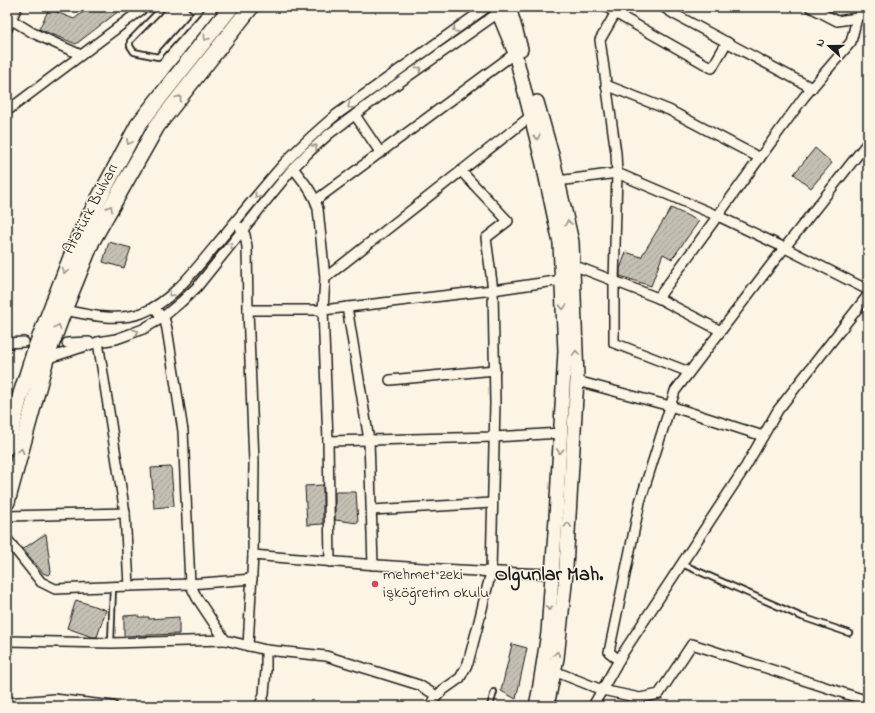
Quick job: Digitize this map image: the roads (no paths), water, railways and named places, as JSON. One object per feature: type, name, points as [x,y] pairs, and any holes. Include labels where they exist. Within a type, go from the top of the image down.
[{"type":"main road","name":"Atatürk Bulvarı","points":[[7,447],[14,412],[35,350],[80,234],[138,125],[230,7]]},
{"type":"main road","name":"Atatürk Bulvarı","points":[[7,502],[46,359],[92,240],[157,126],[251,7]]},
{"type":"main road","points":[[497,8],[515,53],[543,164],[560,243],[565,351],[561,433],[548,633],[536,706]]},
{"type":"main road","points":[[497,8],[550,148],[572,242],[577,381],[565,584],[557,658],[547,706]]},
{"type":"street","points":[[7,29],[9,18],[17,7]]},
{"type":"street","points":[[7,111],[145,7]]},
{"type":"street","points":[[607,7],[617,10],[712,68],[727,42]]},
{"type":"street","points":[[663,7],[812,88]]},
{"type":"street","points":[[810,7],[837,21],[857,18]]},
{"type":"street","points":[[658,298],[804,96],[851,42],[857,18],[866,7]]},
{"type":"street","points":[[64,310],[113,318],[141,313],[167,299],[202,262],[281,168],[314,133],[336,115],[497,8]]},
{"type":"street","points":[[66,343],[98,342],[116,339],[130,334],[162,318],[181,302],[196,286],[293,168],[329,134],[497,8]]},
{"type":"street","points":[[617,10],[600,40],[616,153],[617,173],[614,343],[689,372]]},
{"type":"street","points":[[9,18],[33,33],[81,55]]},
{"type":"street","points":[[316,200],[515,53]]},
{"type":"street","points":[[606,85],[669,110],[760,158]]},
{"type":"street","points":[[355,115],[380,152]]},
{"type":"street","points":[[325,278],[531,116]]},
{"type":"street","points":[[619,660],[609,652],[640,502],[675,391],[868,142]]},
{"type":"street","points":[[293,168],[316,200],[325,278],[322,310],[328,441],[330,562]]},
{"type":"street","points":[[430,706],[443,690],[460,678],[468,663],[491,572],[495,403],[494,290],[486,238],[508,221],[461,171]]},
{"type":"street","points":[[558,181],[617,173],[718,216],[868,290]]},
{"type":"street","points":[[236,221],[242,230],[247,247],[254,462],[253,555],[248,646]]},
{"type":"street","points":[[573,266],[658,298],[720,331]]},
{"type":"street","points":[[248,310],[322,310],[494,290],[562,280]]},
{"type":"street","points":[[593,706],[619,660],[746,466],[778,410],[868,294]]},
{"type":"street","points":[[154,307],[165,321],[167,329],[183,432],[190,584],[197,598],[225,640]]},
{"type":"street","points":[[348,307],[369,440],[373,565]]},
{"type":"street","points":[[7,343],[24,342]]},
{"type":"street","points":[[46,359],[98,342]]},
{"type":"street","points":[[98,342],[125,513],[129,586]]},
{"type":"street","points":[[390,380],[495,370]]},
{"type":"street","points":[[577,381],[670,406],[763,436]]},
{"type":"street","points":[[328,441],[494,437],[561,433]]},
{"type":"street","points":[[372,510],[492,503]]},
{"type":"street","points":[[7,516],[125,513]]},
{"type":"street","points":[[7,539],[41,582],[55,589],[190,584],[252,579]]},
{"type":"street","points":[[253,555],[373,565],[552,574]]},
{"type":"street","points":[[7,641],[111,643],[225,640],[266,650],[326,656],[419,685],[437,696]]},
{"type":"street","points":[[554,671],[602,690],[640,698],[659,694],[692,644],[868,701]]},
{"type":"street","points":[[260,706],[264,694],[266,650]]},
{"type":"street","points":[[7,703],[54,699],[112,706]]},
{"type":"lane","points":[[163,7],[130,41],[130,48],[134,52],[158,57],[202,7]]},
{"type":"lane","points":[[191,7],[197,12]]},
{"type":"lane","points":[[682,564],[802,617],[849,633]]},
{"type":"lane","points":[[111,643],[113,587]]},
{"type":"lane","points":[[490,706],[494,692]]},
{"type":"place","name":"mehmet zeki işköğretim okulu","points":[[375,584]]},
{"type":"district","name":"Olgunlar Mah.","points":[[549,575]]}]
